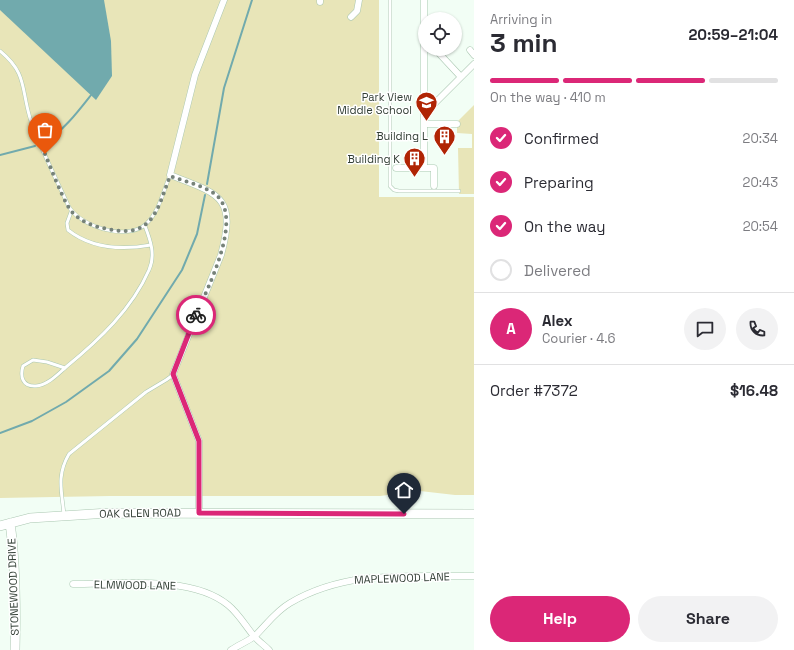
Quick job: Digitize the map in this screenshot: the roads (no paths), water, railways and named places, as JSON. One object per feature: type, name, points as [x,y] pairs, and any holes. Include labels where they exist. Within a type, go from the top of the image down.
[{"type":"main road","name":"OAK GLEN ROAD","points":[[0,526],[30,518],[64,515],[199,513],[474,514]]},
{"type":"main road","name":"STONEWOOD DRIVE","points":[[10,523],[15,588],[15,650]]},
{"type":"street","points":[[199,513],[199,441],[173,374],[221,255],[226,235],[226,218],[223,204],[216,195],[205,189],[170,176],[195,75],[224,0]]},
{"type":"street","points":[[351,17],[357,11],[359,0]]},
{"type":"street","points":[[424,0],[424,12]]},
{"type":"street","points":[[424,56],[424,168]]},
{"type":"street","points":[[442,56],[461,77]]},
{"type":"street","points":[[424,114],[474,64]]},
{"type":"street","points":[[424,124],[457,124]]},
{"type":"street","points":[[396,168],[434,168],[434,186]]},
{"type":"street","name":"MAPLEWOOD LANE","points":[[232,650],[254,636],[275,613],[289,603],[315,590],[342,581],[382,577],[474,576]]},
{"type":"street","name":"ELMWOOD LANE","points":[[74,584],[172,584],[191,588],[211,595],[228,605],[240,617],[254,636],[269,650]]},
{"type":"lane","points":[[390,0],[390,186],[392,189],[399,191],[459,191]]},
{"type":"lane","points":[[0,51],[13,61],[24,83],[30,117],[71,212],[85,222],[120,232],[134,231],[145,226],[155,214],[170,176]]},
{"type":"lane","points":[[71,212],[67,223],[68,230],[78,238],[112,248],[135,248],[151,245]]},
{"type":"lane","points":[[65,368],[46,362],[33,360],[23,366],[21,374],[24,382],[30,386],[37,386],[57,376],[108,330],[132,299],[150,269],[151,245],[145,226]]},
{"type":"lane","points":[[64,515],[60,483],[62,465],[69,454],[146,392],[173,374]]},
{"type":"water","points":[[0,0],[104,0],[111,41],[112,76],[96,100],[0,10]]},
{"type":"waterway","points":[[207,184],[224,88],[252,0]]},
{"type":"waterway","points":[[45,141],[64,127],[91,95]]},
{"type":"waterway","points":[[0,155],[35,146]]},
{"type":"waterway","points":[[0,433],[32,421],[66,402],[109,371],[137,339],[182,270],[197,234],[205,195]]},
{"type":"place","name":"Park View Middle School","points":[[427,122]]},
{"type":"place","name":"Building L","points":[[444,156]]},
{"type":"place","name":"Building K","points":[[415,178]]}]
